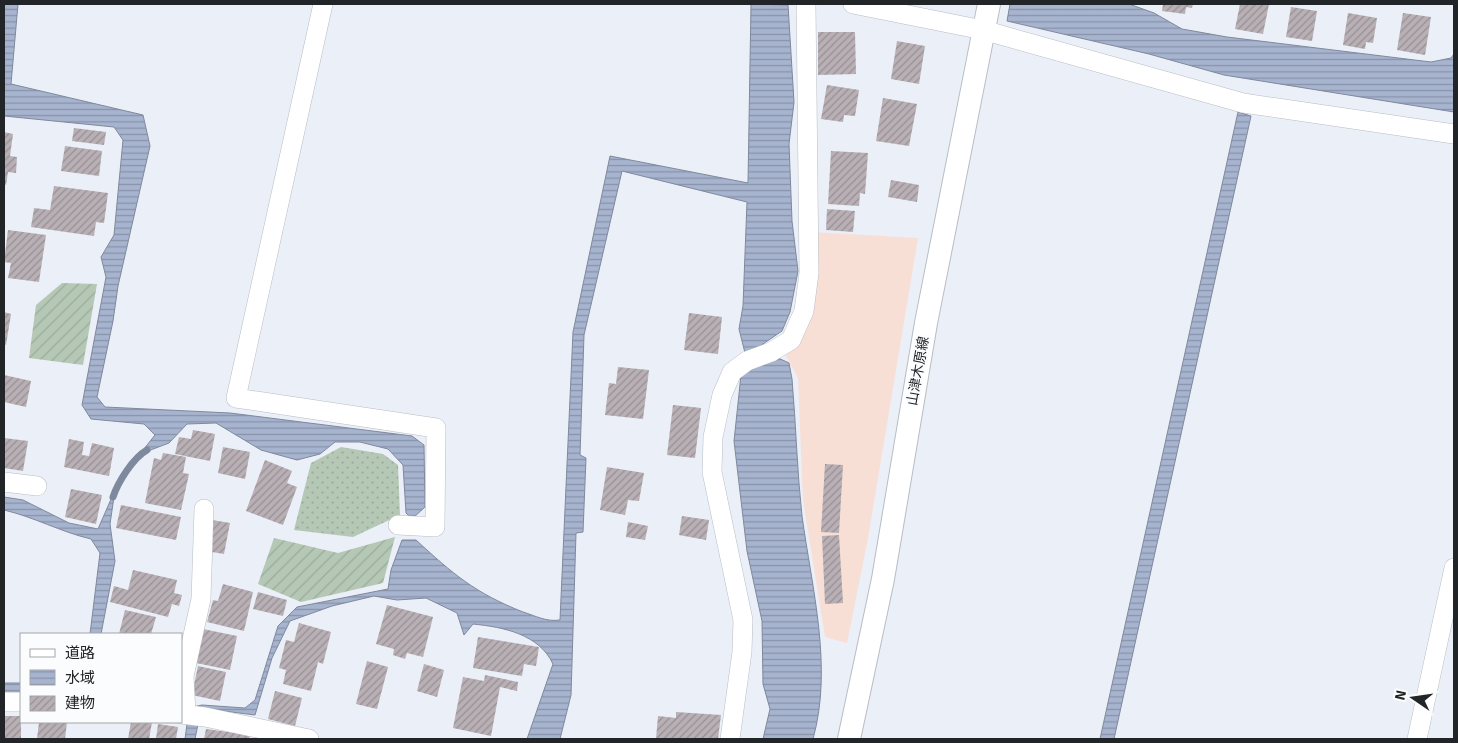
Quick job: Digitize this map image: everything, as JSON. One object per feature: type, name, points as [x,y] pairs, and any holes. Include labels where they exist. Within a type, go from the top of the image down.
[{"type":"street","points":[[323,4],[236,398],[436,428],[435,527],[398,525]]},
{"type":"street","points":[[730,739],[742,652],[742,620],[712,472],[713,437],[722,395],[732,372],[747,361],[771,352],[791,340],[804,312],[809,273],[806,4]]},
{"type":"street","points":[[853,4],[983,30],[1243,103],[1454,134]]},
{"type":"street","name":"山津木原線","points":[[849,739],[882,579],[926,323],[989,4]]},
{"type":"street","points":[[4,482],[38,486]]},
{"type":"street","points":[[204,509],[201,599],[184,676],[184,714],[309,739]]},
{"type":"street","points":[[1417,739],[1454,568]]},
{"type":"street","points":[[4,702],[20,702]]},
{"type":"shaded area","points":[[812,232],[918,238],[868,538],[847,643],[825,637],[803,500],[798,378],[785,354]]},
{"type":"green space","points":[[62,283],[97,284],[83,365],[29,358],[36,305]]},
{"type":"green space","points":[[341,447],[383,454],[398,465],[400,515],[353,537],[294,530],[311,463]]},
{"type":"green space","points":[[395,537],[383,583],[301,602],[258,584],[274,538],[338,553]]},
{"type":"water","points":[[4,4],[18,4],[11,84],[143,115],[150,146],[118,286],[113,321],[97,397],[105,407],[230,413],[412,436],[424,445],[425,507],[412,519],[406,513],[403,465],[388,449],[360,442],[335,442],[320,454],[297,460],[261,450],[216,423],[187,424],[169,443],[140,454],[155,435],[144,424],[91,419],[82,405],[106,277],[101,257],[114,235],[123,140],[114,127],[4,116]]},
{"type":"water","points":[[751,4],[788,5],[794,102],[789,144],[792,221],[798,271],[790,312],[782,331],[757,348],[745,353],[739,329],[743,306],[747,202],[622,171],[584,335],[580,455],[586,458],[583,532],[576,533],[571,695],[560,739],[527,739],[553,664],[547,654],[529,639],[496,627],[473,624],[464,635],[457,613],[426,598],[397,600],[374,596],[332,606],[290,621],[272,658],[255,715],[193,707],[202,705],[245,708],[255,700],[278,626],[297,607],[388,589],[391,570],[402,540],[416,540],[453,573],[491,598],[537,617],[560,620],[573,332],[610,156],[748,183]]},
{"type":"water","points":[[1010,4],[1129,4],[1154,13],[1182,29],[1227,37],[1431,62],[1451,58],[1454,54],[1454,112],[1224,75],[1149,54],[1007,21]]},
{"type":"water","points":[[1238,112],[1251,116],[1114,739],[1100,739]]},
{"type":"water","points":[[776,357],[789,363],[792,379],[802,516],[819,628],[821,684],[819,712],[813,739],[763,739],[770,709],[763,684],[762,621],[747,551],[734,441],[741,375]]},
{"type":"water","points":[[115,490],[110,524],[115,561],[101,633],[90,633],[100,553],[91,539],[4,510],[4,497],[23,500],[69,523],[98,529]]},
{"type":"water","points":[[4,683],[20,683],[20,692],[4,694]]},
{"type":"water","points":[[187,724],[198,724],[195,739],[185,739]]},
{"type":"building","points":[[1163,4],[1193,4],[1192,8],[1186,7],[1185,14],[1162,11]]},
{"type":"building","points":[[1240,4],[1269,4],[1263,34],[1235,29]]},
{"type":"building","points":[[1291,7],[1317,11],[1312,41],[1286,37]]},
{"type":"building","points":[[1348,13],[1377,18],[1373,43],[1366,42],[1365,49],[1343,45]]},
{"type":"building","points":[[1403,13],[1431,17],[1425,55],[1397,50]]},
{"type":"building","points":[[818,32],[855,32],[856,74],[818,75]]},
{"type":"building","points":[[897,41],[925,46],[919,84],[891,79]]},
{"type":"building","points":[[827,85],[859,90],[855,116],[844,115],[843,122],[821,119]]},
{"type":"building","points":[[883,98],[917,104],[909,146],[876,141]]},
{"type":"building","points":[[74,128],[106,132],[104,145],[72,141]]},
{"type":"building","points":[[4,132],[13,134],[10,156],[17,157],[16,173],[8,172],[6,185],[4,184]]},
{"type":"building","points":[[65,146],[102,151],[99,176],[61,171]]},
{"type":"building","points":[[831,151],[868,153],[865,194],[860,193],[859,206],[828,204]]},
{"type":"building","points":[[891,180],[919,185],[917,202],[888,197]]},
{"type":"building","points":[[54,186],[108,193],[104,223],[96,222],[94,236],[31,227],[34,208],[50,210]]},
{"type":"building","points":[[827,209],[855,211],[853,232],[826,230]]},
{"type":"building","points":[[8,230],[46,235],[39,282],[8,278],[11,263],[4,262]]},
{"type":"building","points":[[4,312],[11,314],[6,345],[4,344]]},
{"type":"building","points":[[689,313],[722,317],[718,354],[684,350]]},
{"type":"building","points":[[618,367],[649,370],[643,419],[605,415],[609,383],[616,384]]},
{"type":"building","points":[[4,375],[31,381],[26,407],[4,402]]},
{"type":"building","points":[[673,405],[701,408],[695,458],[667,455]]},
{"type":"building","points":[[193,430],[215,434],[210,461],[175,454],[179,437],[191,439]]},
{"type":"building","points":[[4,438],[28,441],[23,471],[4,468]]},
{"type":"building","points":[[69,439],[84,442],[82,455],[89,456],[92,443],[114,448],[109,476],[64,467]]},
{"type":"building","points":[[223,447],[250,452],[245,479],[218,473]]},
{"type":"building","points":[[163,453],[186,457],[183,473],[189,474],[181,510],[145,503],[154,458],[161,460]]},
{"type":"building","points":[[265,460],[292,471],[287,483],[297,487],[283,525],[246,511]]},
{"type":"building","points":[[825,464],[843,465],[839,533],[821,532]]},
{"type":"building","points":[[607,467],[644,473],[639,501],[628,500],[625,515],[600,510]]},
{"type":"building","points":[[71,489],[102,495],[96,524],[65,517]]},
{"type":"building","points":[[121,505],[181,517],[176,540],[116,528]]},
{"type":"building","points":[[682,516],[709,520],[706,540],[679,535]]},
{"type":"building","points":[[212,520],[230,523],[224,554],[206,551]]},
{"type":"building","points":[[628,522],[648,526],[645,540],[626,537]]},
{"type":"building","points":[[839,535],[843,603],[825,604],[822,536]]},
{"type":"building","points":[[133,570],[177,580],[174,593],[182,595],[179,606],[172,604],[168,617],[110,602],[114,586],[128,590]]},
{"type":"building","points":[[223,584],[253,592],[244,631],[207,622],[213,600],[218,601]]},
{"type":"building","points":[[258,592],[287,600],[283,616],[253,609]]},
{"type":"building","points":[[387,605],[433,617],[423,657],[407,653],[405,659],[393,655],[394,649],[376,644]]},
{"type":"building","points":[[125,610],[156,617],[151,633],[119,633]]},
{"type":"building","points":[[299,623],[331,632],[323,664],[318,662],[311,691],[283,684],[286,670],[279,668],[286,640],[294,642]]},
{"type":"building","points":[[203,629],[237,636],[230,670],[196,663]]},
{"type":"building","points":[[478,637],[539,647],[536,666],[524,664],[522,676],[473,668]]},
{"type":"building","points":[[367,661],[388,667],[377,709],[356,704]]},
{"type":"building","points":[[424,664],[444,670],[437,697],[417,691]]},
{"type":"building","points":[[198,666],[226,672],[220,701],[192,695]]},
{"type":"building","points":[[485,675],[518,682],[517,691],[500,687],[491,736],[453,728],[463,677],[484,681]]},
{"type":"building","points":[[275,691],[302,698],[295,726],[268,719]]},
{"type":"building","points":[[676,712],[721,715],[718,739],[656,739],[658,716],[676,718]]},
{"type":"building","points":[[4,716],[20,716],[21,739],[4,739]]},
{"type":"building","points":[[39,723],[67,723],[65,739],[37,739]]},
{"type":"building","points":[[131,723],[152,723],[149,739],[128,739]]},
{"type":"building","points":[[158,724],[178,727],[176,739],[156,739]]},
{"type":"building","points":[[206,729],[250,735],[249,739],[204,739]]},
{"type":"waterway","points":[[113,497],[118,484],[127,471],[136,459],[147,450]]}]
